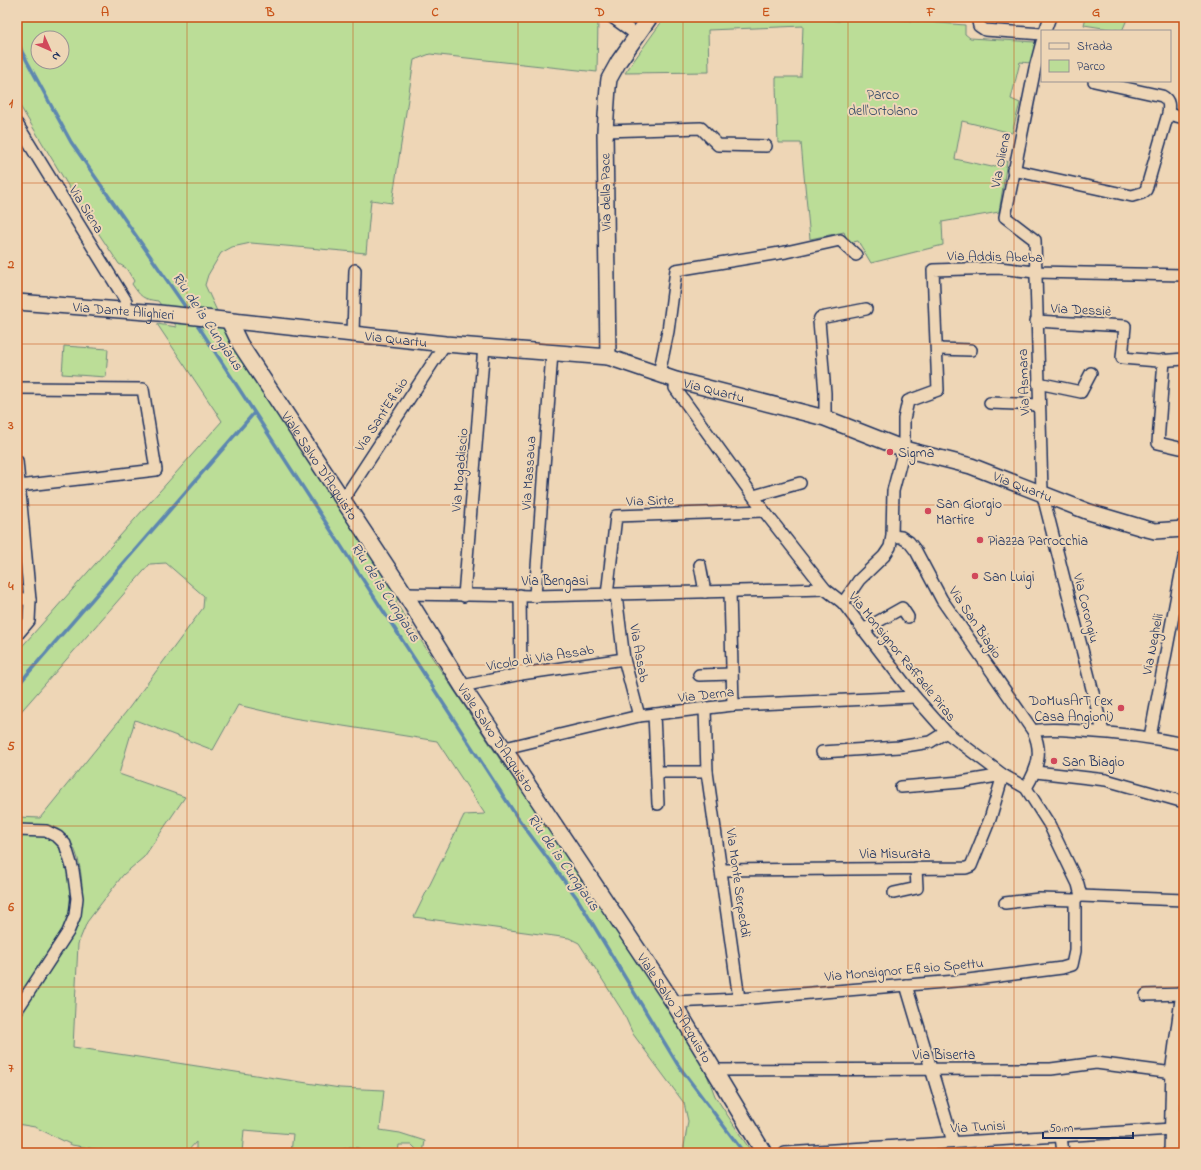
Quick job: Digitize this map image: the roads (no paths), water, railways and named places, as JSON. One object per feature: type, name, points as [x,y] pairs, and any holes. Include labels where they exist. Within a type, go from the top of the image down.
[{"type":"street","points":[[612,17],[637,35]]},
{"type":"street","name":"Via della Pace","points":[[608,357],[605,131],[609,79],[650,17]]},
{"type":"street","points":[[1045,30],[1050,17]]},
{"type":"street","points":[[977,20],[985,30],[1041,34]]},
{"type":"street","name":"Via Oliena","points":[[1035,272],[1035,240],[1005,217],[1014,170],[1038,69],[1041,49]]},
{"type":"street","points":[[1014,170],[1132,196],[1142,194],[1146,190],[1168,114],[1168,100],[1162,96],[1099,82]]},
{"type":"street","points":[[1168,114],[1184,116]]},
{"type":"street","name":"Via Siena","points":[[17,124],[126,301],[123,311]]},
{"type":"street","points":[[605,131],[701,128],[718,145],[766,146]]},
{"type":"street","points":[[659,374],[668,331],[676,270],[786,252],[840,240],[856,255]]},
{"type":"street","name":"Via Addis Abeba","points":[[904,449],[904,419],[908,401],[938,390],[933,270],[999,268],[1035,272],[1184,275]]},
{"type":"street","points":[[353,333],[355,270]]},
{"type":"street","name":"Via Asmara","points":[[1035,272],[1042,492]]},
{"type":"street","name":"Via Dante Alighieri","points":[[17,302],[159,313],[223,320]]},
{"type":"street","points":[[825,418],[825,392],[820,318],[866,309]]},
{"type":"street","name":"Via Quartu","points":[[223,320],[445,344],[608,357],[676,380],[825,418],[904,449],[971,466],[1042,492],[1089,512],[1156,531],[1184,529]]},
{"type":"street","name":"Viale Salvo D'Acquisto","points":[[223,320],[405,594],[462,686],[505,748],[672,1002],[764,1153]]},
{"type":"street","name":"Via Dessiè","points":[[1036,321],[1125,326],[1122,358],[1164,360],[1184,359]]},
{"type":"street","name":"Via Sant'Efisio","points":[[342,500],[445,344]]},
{"type":"street","name":"Via Mogadiscio","points":[[464,596],[484,346]]},
{"type":"street","points":[[937,349],[971,350]]},
{"type":"street","name":"Via Massaua","points":[[535,596],[552,352]]},
{"type":"street","points":[[1164,360],[1158,443],[1184,449]]},
{"type":"street","points":[[1038,383],[1081,392],[1091,373]]},
{"type":"street","name":"Via Monsignor Raffaele Piras","points":[[676,380],[675,388],[764,511],[826,589],[843,603],[915,697],[946,732],[1003,775],[1026,788],[1049,824],[1078,884],[1078,898]]},
{"type":"street","points":[[17,388],[144,390],[156,470],[19,486]]},
{"type":"street","points":[[990,403],[1039,404]]},
{"type":"street","points":[[843,603],[860,580],[884,556],[890,547],[892,536],[892,491],[904,449]]},
{"type":"street","points":[[17,461],[30,600],[29,621],[17,635]]},
{"type":"street","points":[[754,496],[800,483]]},
{"type":"street","name":"Via Corongiu","points":[[1042,492],[1103,732]]},
{"type":"street","name":"Via Sirte","points":[[612,595],[616,516],[764,511]]},
{"type":"street","name":"Via San Biagio","points":[[892,536],[901,537],[909,542],[916,551],[942,600],[1033,731],[1039,744],[1036,772],[1026,788]]},
{"type":"street","name":"Via Neghelli","points":[[1150,737],[1184,558]]},
{"type":"street","points":[[700,565],[705,592]]},
{"type":"street","name":"Via Bengasi","points":[[405,594],[535,596],[826,589]]},
{"type":"street","points":[[730,592],[733,705]]},
{"type":"street","points":[[520,595],[521,674]]},
{"type":"street","name":"Via Assab","points":[[612,595],[624,659],[639,716]]},
{"type":"street","points":[[17,598],[30,600]]},
{"type":"street","points":[[863,630],[902,608],[908,617]]},
{"type":"street","name":"Vicolo di Via Assab","points":[[462,686],[521,674],[624,659]]},
{"type":"street","points":[[699,675],[732,674]]},
{"type":"street","name":"Via Derna","points":[[505,748],[639,716],[654,714],[733,705],[915,697]]},
{"type":"street","name":"Via Monte Serpeddì","points":[[705,709],[707,772],[739,999]]},
{"type":"street","points":[[654,714],[658,804]]},
{"type":"street","points":[[1033,731],[1047,729],[1103,732],[1150,737],[1184,744]]},
{"type":"street","points":[[822,752],[899,747],[930,742],[946,732]]},
{"type":"street","points":[[657,772],[707,772]]},
{"type":"street","points":[[1036,772],[1106,780],[1184,802]]},
{"type":"street","points":[[901,787],[961,782],[1003,775]]},
{"type":"street","name":"Via Misurata","points":[[722,870],[966,868],[971,866],[990,819],[1003,775]]},
{"type":"street","points":[[17,830],[46,831],[58,836],[65,844],[73,870],[77,898],[75,915],[68,932],[17,1010]]},
{"type":"street","points":[[894,892],[917,888],[916,868]]},
{"type":"street","points":[[1005,903],[1039,899],[1078,898],[1184,900]]},
{"type":"street","name":"Via Monsignor Efisio Spettu","points":[[672,1002],[739,999],[968,980],[1062,968],[1072,965],[1075,951],[1078,898]]},
{"type":"street","points":[[906,985],[953,1142]]},
{"type":"street","points":[[1146,995],[1184,993],[1173,1074],[1178,1103],[1172,1129],[1172,1153]]},
{"type":"street","name":"Via Biserta","points":[[713,1070],[1051,1069],[1096,1063],[1173,1074]]},
{"type":"street","name":"Via Tunisi","points":[[785,1153],[1172,1129]]},
{"type":"street","points":[[1061,1136],[1063,1153]]},
{"type":"waterway","name":"Riu de is Cungiaus","points":[[17,38],[22,52],[71,142],[189,312]]},
{"type":"waterway","name":"Riu de is Cungiaus","points":[[195,321],[517,817],[577,898],[678,1065],[744,1153]]},
{"type":"waterway","points":[[17,686],[254,413]]},
{"type":"place","name":"Sigma","points":[[890,452]]},
{"type":"place","name":"San Giorgio Martire","points":[[928,511]]},
{"type":"place","name":"Piazza Parrocchia","points":[[980,540]]},
{"type":"place","name":"San Luigi","points":[[975,576]]},
{"type":"place","name":"DoMusArT (ex Casa Angioni)","points":[[1121,708]]},
{"type":"place","name":"San Biagio","points":[[1054,761]]},
{"type":"park label","name":"Parco dell'Ortolano","points":[[883,102]]}]
